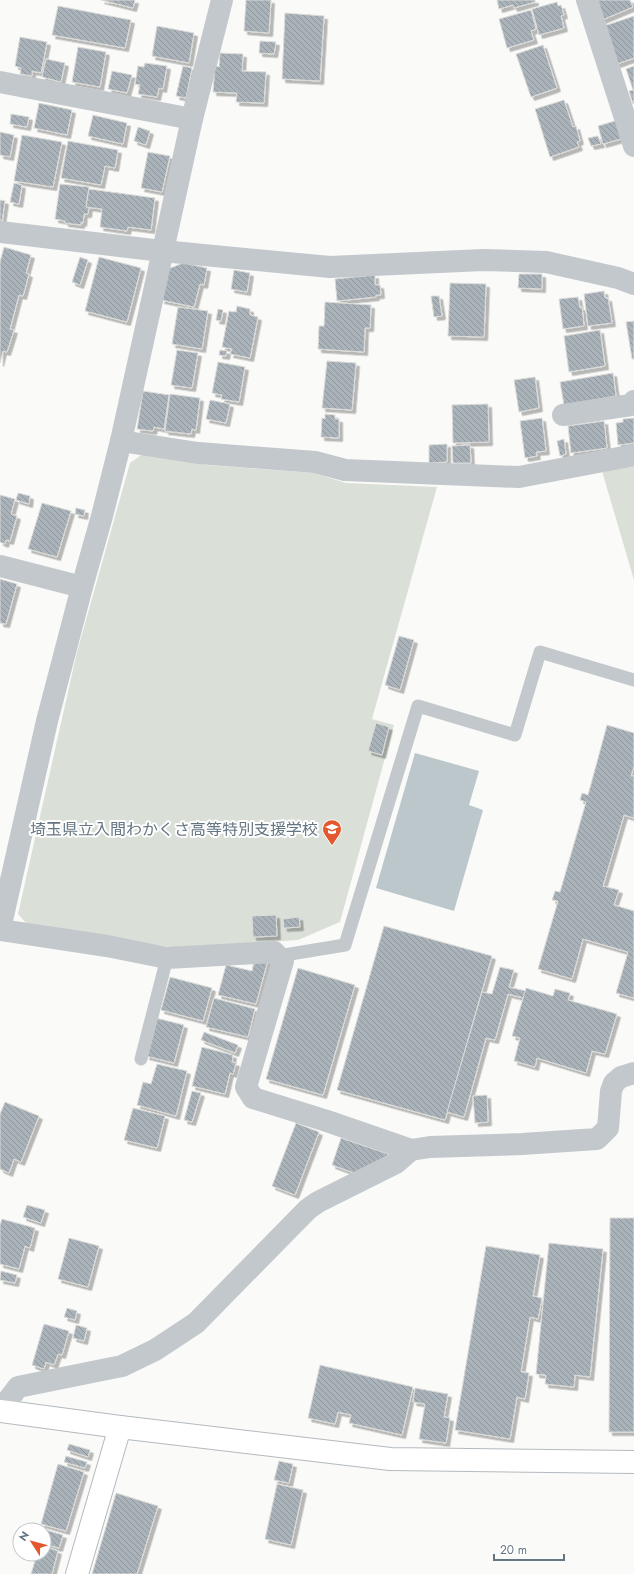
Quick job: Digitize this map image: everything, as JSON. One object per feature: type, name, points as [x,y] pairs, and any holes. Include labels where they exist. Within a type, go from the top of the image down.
[{"type":"street","points":[[222,0],[192,119],[121,441],[47,722],[0,930],[107,946],[167,958],[274,952],[283,961],[246,1087],[252,1098],[327,1121],[411,1150],[430,1147],[522,1144],[597,1138],[608,1128],[611,1091],[614,1083],[621,1077],[634,1073]]},
{"type":"street","points":[[587,0],[634,146]]},
{"type":"street","points":[[0,82],[192,119]]},
{"type":"street","points":[[0,232],[162,251],[330,267],[483,260],[546,262],[611,276],[634,284]]},
{"type":"street","points":[[563,416],[631,405],[634,401]]},
{"type":"street","points":[[121,441],[198,453],[315,462],[346,470],[519,477],[634,455]]},
{"type":"street","points":[[0,566],[82,587]]},
{"type":"street","points":[[411,1150],[396,1163],[318,1202],[308,1209],[196,1323],[155,1350],[122,1366],[18,1387],[0,1411],[120,1427],[390,1459],[634,1462]]},
{"type":"street","points":[[77,1574],[120,1427]]},
{"type":"lane","points":[[278,956],[345,945],[418,706],[515,735],[540,652],[634,680]]},
{"type":"lane","points":[[141,1059],[167,958]]},
{"type":"shaded area","points":[[144,453],[206,465],[314,473],[346,483],[437,487],[372,719],[394,725],[340,922],[298,940],[176,948],[26,923],[18,914],[77,652],[130,463]]},
{"type":"shaded area","points":[[634,465],[634,580],[602,471]]},
{"type":"shaded area","points":[[415,753],[479,771],[469,805],[483,810],[454,911],[376,888]]},
{"type":"building","points":[[101,0],[135,0],[133,8]]},
{"type":"building","points":[[246,0],[271,0],[269,33],[244,31]]},
{"type":"building","points":[[497,0],[535,0],[535,2],[514,8],[513,5],[499,9]]},
{"type":"building","points":[[594,0],[630,0],[633,7],[602,20]]},
{"type":"building","points":[[557,2],[558,6],[561,5],[564,15],[561,16],[564,28],[539,35],[532,9]]},
{"type":"building","points":[[58,6],[131,20],[125,48],[52,35]]},
{"type":"building","points":[[531,10],[536,29],[531,31],[534,40],[507,48],[499,19]]},
{"type":"building","points":[[285,13],[324,16],[320,81],[282,79]]},
{"type":"building","points":[[634,16],[634,58],[614,65],[601,27]]},
{"type":"building","points":[[157,26],[194,33],[189,63],[152,56]]},
{"type":"building","points":[[20,37],[47,42],[41,73],[32,71],[32,76],[20,74],[21,68],[15,66]]},
{"type":"building","points":[[260,41],[276,42],[274,54],[259,53]]},
{"type":"building","points":[[543,45],[557,88],[531,97],[516,54]]},
{"type":"building","points":[[78,47],[106,52],[100,87],[72,82]]},
{"type":"building","points":[[220,53],[243,54],[242,71],[266,72],[264,103],[236,102],[237,93],[213,92],[215,66],[219,67]]},
{"type":"building","points":[[46,59],[65,63],[61,82],[42,77]]},
{"type":"building","points":[[145,63],[167,66],[163,89],[159,88],[157,97],[138,94],[140,85],[135,84],[138,66],[144,67]]},
{"type":"building","points":[[183,66],[192,68],[186,98],[176,96]]},
{"type":"building","points":[[634,66],[633,104],[629,91],[633,90],[626,69]]},
{"type":"building","points":[[112,71],[132,75],[127,93],[108,89]]},
{"type":"building","points":[[564,100],[573,127],[576,126],[580,141],[577,142],[579,147],[550,157],[535,109]]},
{"type":"building","points":[[39,103],[72,110],[67,135],[34,128]]},
{"type":"building","points":[[11,114],[29,117],[27,127],[10,124]]},
{"type":"building","points":[[93,115],[127,123],[123,144],[88,136]]},
{"type":"building","points":[[618,120],[624,138],[603,144],[598,126]]},
{"type":"building","points":[[138,127],[150,131],[146,145],[134,141]]},
{"type":"building","points":[[0,132],[14,135],[10,157],[0,155]]},
{"type":"building","points":[[22,135],[62,142],[53,187],[14,181]]},
{"type":"building","points":[[598,136],[601,144],[591,146],[588,138]]},
{"type":"building","points":[[68,141],[118,150],[115,168],[105,166],[101,185],[61,178]]},
{"type":"building","points":[[148,152],[170,156],[162,192],[141,188]]},
{"type":"building","points":[[14,183],[22,185],[19,204],[10,202]]},
{"type":"building","points":[[60,184],[89,187],[86,207],[89,207],[88,214],[84,214],[83,223],[81,222],[81,225],[65,223],[65,221],[55,219]]},
{"type":"building","points":[[89,189],[155,198],[151,230],[128,227],[127,231],[100,227],[102,209],[86,207]]},
{"type":"building","points":[[0,200],[5,201],[2,221],[0,221]]},
{"type":"building","points":[[4,247],[31,255],[26,273],[29,274],[23,296],[19,295],[10,329],[14,330],[7,352],[3,351],[0,363],[0,262]]},
{"type":"building","points":[[80,257],[88,260],[80,285],[72,282]]},
{"type":"building","points":[[99,257],[141,268],[127,322],[85,311]]},
{"type":"building","points":[[183,263],[207,268],[204,285],[200,284],[194,307],[161,300],[168,269]]},
{"type":"building","points":[[234,270],[250,273],[247,292],[231,289]]},
{"type":"building","points":[[519,274],[542,274],[542,289],[518,288]]},
{"type":"building","points":[[375,275],[375,285],[380,285],[381,295],[376,295],[376,297],[337,301],[335,279]]},
{"type":"building","points":[[450,283],[486,284],[484,337],[448,336]]},
{"type":"building","points":[[604,291],[605,298],[608,298],[612,323],[588,326],[584,294]]},
{"type":"building","points":[[431,296],[439,296],[442,316],[434,317]]},
{"type":"building","points":[[578,297],[580,308],[582,307],[584,326],[563,329],[559,299]]},
{"type":"building","points":[[325,302],[371,305],[370,328],[365,328],[364,352],[318,349],[319,326],[324,326]]},
{"type":"building","points":[[237,306],[250,309],[250,315],[258,317],[250,358],[230,354],[232,349],[222,347],[229,311],[236,312]]},
{"type":"building","points":[[178,307],[208,311],[202,349],[172,344]]},
{"type":"building","points":[[218,309],[223,310],[221,321],[216,320]]},
{"type":"building","points":[[634,321],[634,359],[632,359],[626,322]]},
{"type":"building","points":[[600,330],[605,366],[569,372],[564,336]]},
{"type":"building","points":[[177,350],[198,353],[192,388],[171,385]]},
{"type":"building","points":[[220,350],[227,351],[226,356],[219,355]]},
{"type":"building","points":[[327,361],[356,363],[352,410],[322,408]]},
{"type":"building","points":[[218,362],[245,367],[239,402],[221,399],[222,395],[212,393]]},
{"type":"building","points":[[613,373],[616,396],[564,405],[560,382]]},
{"type":"building","points":[[535,377],[539,408],[519,412],[514,380]]},
{"type":"building","points":[[143,391],[169,395],[164,429],[154,427],[153,431],[137,429]]},
{"type":"building","points":[[170,394],[200,398],[196,430],[192,429],[191,434],[165,431]]},
{"type":"building","points":[[210,400],[230,404],[226,423],[206,419]]},
{"type":"building","points":[[488,404],[489,442],[453,443],[452,405]]},
{"type":"building","points":[[325,414],[335,415],[335,419],[339,419],[339,438],[321,437],[322,418],[325,419]]},
{"type":"building","points":[[542,418],[546,451],[536,452],[537,456],[525,458],[520,421]]},
{"type":"building","points":[[634,418],[634,443],[618,445],[616,423],[623,422],[623,419]]},
{"type":"building","points":[[604,421],[607,448],[571,453],[568,426]]},
{"type":"building","points":[[564,439],[566,454],[560,456],[557,441]]},
{"type":"building","points":[[447,444],[447,462],[429,463],[429,445]]},
{"type":"building","points":[[470,445],[471,463],[453,463],[452,446]]},
{"type":"building","points":[[18,493],[30,496],[29,504],[16,500]]},
{"type":"building","points":[[0,495],[15,499],[11,514],[17,516],[10,541],[6,540],[5,544],[0,542]]},
{"type":"building","points":[[42,503],[71,511],[57,557],[28,549]]},
{"type":"building","points":[[76,508],[85,510],[84,516],[75,514]]},
{"type":"building","points":[[0,579],[17,584],[6,624],[0,623]]},
{"type":"building","points":[[399,636],[414,640],[400,690],[385,685]]},
{"type":"building","points":[[376,723],[389,727],[382,755],[368,751]]},
{"type":"building","points":[[607,725],[634,733],[634,767],[631,776],[634,776],[634,818],[624,815],[603,886],[619,890],[614,905],[634,911],[634,998],[616,993],[628,952],[583,939],[572,979],[538,969],[558,901],[552,900],[555,891],[560,892],[586,802],[580,800],[582,793],[588,795]]},
{"type":"building","points":[[276,915],[277,936],[253,937],[252,916]]},
{"type":"building","points":[[299,917],[300,927],[284,928],[283,919]]},
{"type":"building","points":[[384,926],[492,956],[445,1120],[337,1090]]},
{"type":"building","points":[[255,957],[268,960],[256,1004],[218,995],[226,965],[252,971]]},
{"type":"building","points":[[500,967],[514,970],[509,987],[526,991],[524,998],[508,994],[495,1040],[486,1038],[464,1117],[447,1112],[482,992],[492,994]]},
{"type":"building","points":[[298,968],[355,985],[323,1095],[266,1079]]},
{"type":"building","points":[[170,977],[212,988],[203,1021],[161,1010]]},
{"type":"building","points":[[526,988],[553,996],[555,989],[570,993],[568,1000],[617,1014],[605,1054],[592,1051],[586,1073],[537,1058],[535,1067],[514,1061],[520,1038],[512,1036]]},
{"type":"building","points":[[214,998],[255,1009],[248,1037],[206,1027]]},
{"type":"building","points":[[156,1018],[184,1025],[174,1063],[146,1056]]},
{"type":"building","points":[[204,1032],[238,1045],[235,1053],[201,1040]]},
{"type":"building","points":[[202,1047],[233,1055],[232,1062],[236,1063],[233,1074],[230,1073],[225,1094],[192,1086]]},
{"type":"building","points":[[157,1064],[187,1071],[176,1116],[137,1105],[143,1082],[151,1084]]},
{"type":"building","points":[[192,1091],[201,1093],[192,1122],[184,1120]]},
{"type":"building","points":[[487,1095],[488,1122],[475,1123],[473,1096]]},
{"type":"building","points":[[5,1102],[39,1116],[21,1162],[14,1159],[9,1173],[0,1169],[0,1114]]},
{"type":"building","points":[[133,1108],[165,1116],[157,1148],[124,1140]]},
{"type":"building","points":[[296,1123],[319,1132],[295,1195],[272,1186]]},
{"type":"building","points":[[341,1138],[388,1154],[387,1157],[354,1173],[332,1165]]},
{"type":"building","points":[[27,1205],[45,1210],[41,1223],[23,1217]]},
{"type":"building","points":[[610,1218],[634,1218],[634,1432],[609,1432]]},
{"type":"building","points":[[2,1219],[35,1228],[30,1248],[25,1246],[19,1269],[0,1264],[0,1225]]},
{"type":"building","points":[[69,1238],[99,1246],[88,1287],[58,1279]]},
{"type":"building","points":[[549,1243],[603,1249],[590,1377],[575,1375],[574,1387],[545,1384],[546,1375],[536,1374]]},
{"type":"building","points":[[486,1246],[540,1255],[533,1296],[542,1298],[538,1319],[530,1317],[521,1372],[529,1373],[525,1399],[517,1397],[510,1439],[455,1430]]},
{"type":"building","points":[[1,1271],[17,1275],[15,1283],[0,1280]]},
{"type":"building","points":[[67,1308],[77,1311],[75,1320],[64,1317]]},
{"type":"building","points":[[44,1324],[69,1331],[62,1355],[58,1354],[54,1365],[46,1362],[44,1369],[32,1365]]},
{"type":"building","points":[[76,1325],[87,1328],[84,1341],[73,1338]]},
{"type":"building","points":[[320,1365],[413,1387],[402,1435],[349,1423],[351,1415],[338,1412],[335,1424],[308,1418]]},
{"type":"building","points":[[415,1388],[448,1394],[444,1417],[450,1418],[446,1443],[419,1439],[425,1404],[413,1402]]},
{"type":"building","points":[[69,1444],[90,1450],[88,1457],[67,1450]]},
{"type":"building","points":[[66,1456],[87,1462],[85,1468],[64,1462]]},
{"type":"building","points":[[279,1461],[293,1464],[289,1483],[274,1480]]},
{"type":"building","points":[[58,1464],[84,1472],[66,1531],[52,1527],[52,1522],[42,1522]]},
{"type":"building","points":[[277,1484],[303,1490],[291,1545],[265,1539]]},
{"type":"building","points":[[116,1493],[158,1506],[137,1574],[92,1574]]},
{"type":"building","points":[[52,1532],[63,1535],[59,1548],[52,1546]]},
{"type":"building","points":[[52,1549],[58,1551],[52,1574],[31,1574],[35,1562],[52,1562]]},
{"type":"place","name":"埼玉県立入間わかくさ高等特別支援学校","points":[[332,846]]}]
